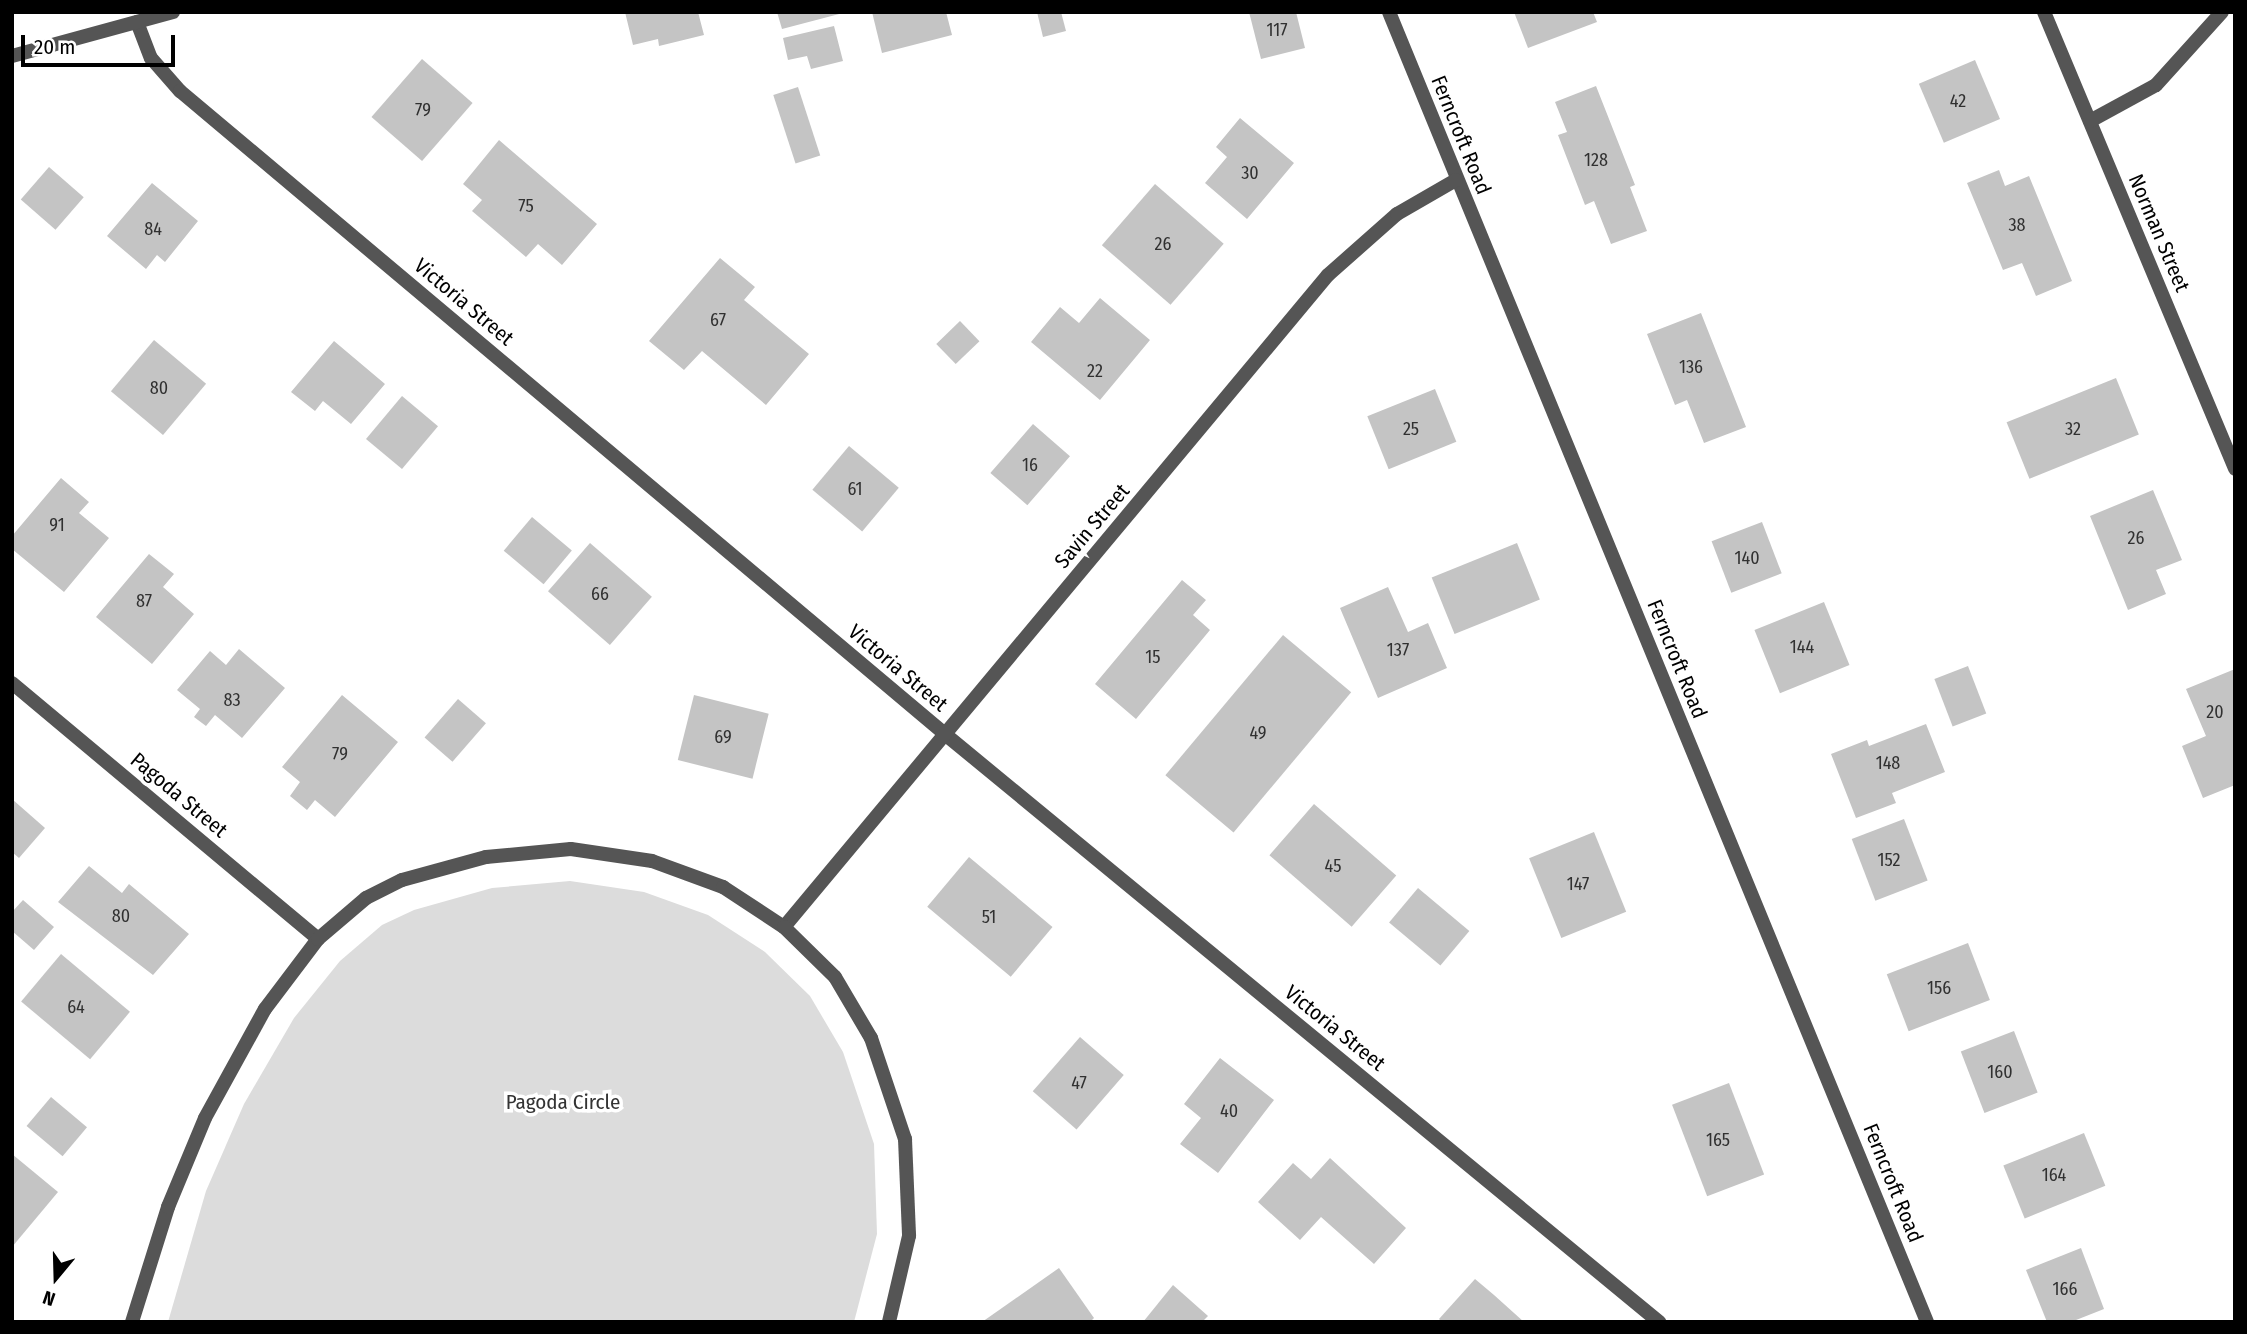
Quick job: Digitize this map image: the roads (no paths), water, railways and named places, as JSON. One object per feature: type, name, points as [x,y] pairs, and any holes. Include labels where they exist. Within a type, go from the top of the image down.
[{"type":"street","points":[[12,56],[173,12]]},
{"type":"street","name":"Ferncroft Road","points":[[1389,12],[1927,1322]]},
{"type":"street","name":"Norman Street","points":[[2044,12],[2235,470]]},
{"type":"street","points":[[2090,121],[2157,85],[2222,12]]},
{"type":"street","name":"Victoria Street","points":[[137,22],[151,58],[180,91],[946,735],[1659,1322]]},
{"type":"street","name":"Savin Street","points":[[785,927],[1328,275],[1397,214],[1456,180]]},
{"type":"street","name":"Pagoda Street","points":[[12,683],[318,939]]},
{"type":"street","points":[[132,1322],[177,1185],[210,1108],[265,1009],[318,939],[366,898],[402,880],[486,857],[571,849],[612,853],[690,873],[723,887],[785,927],[835,977],[854,1007],[897,1107],[909,1174],[909,1236],[889,1322]]},
{"type":"park label","name":"Pagoda Circle","points":[[563,1102]]}]
